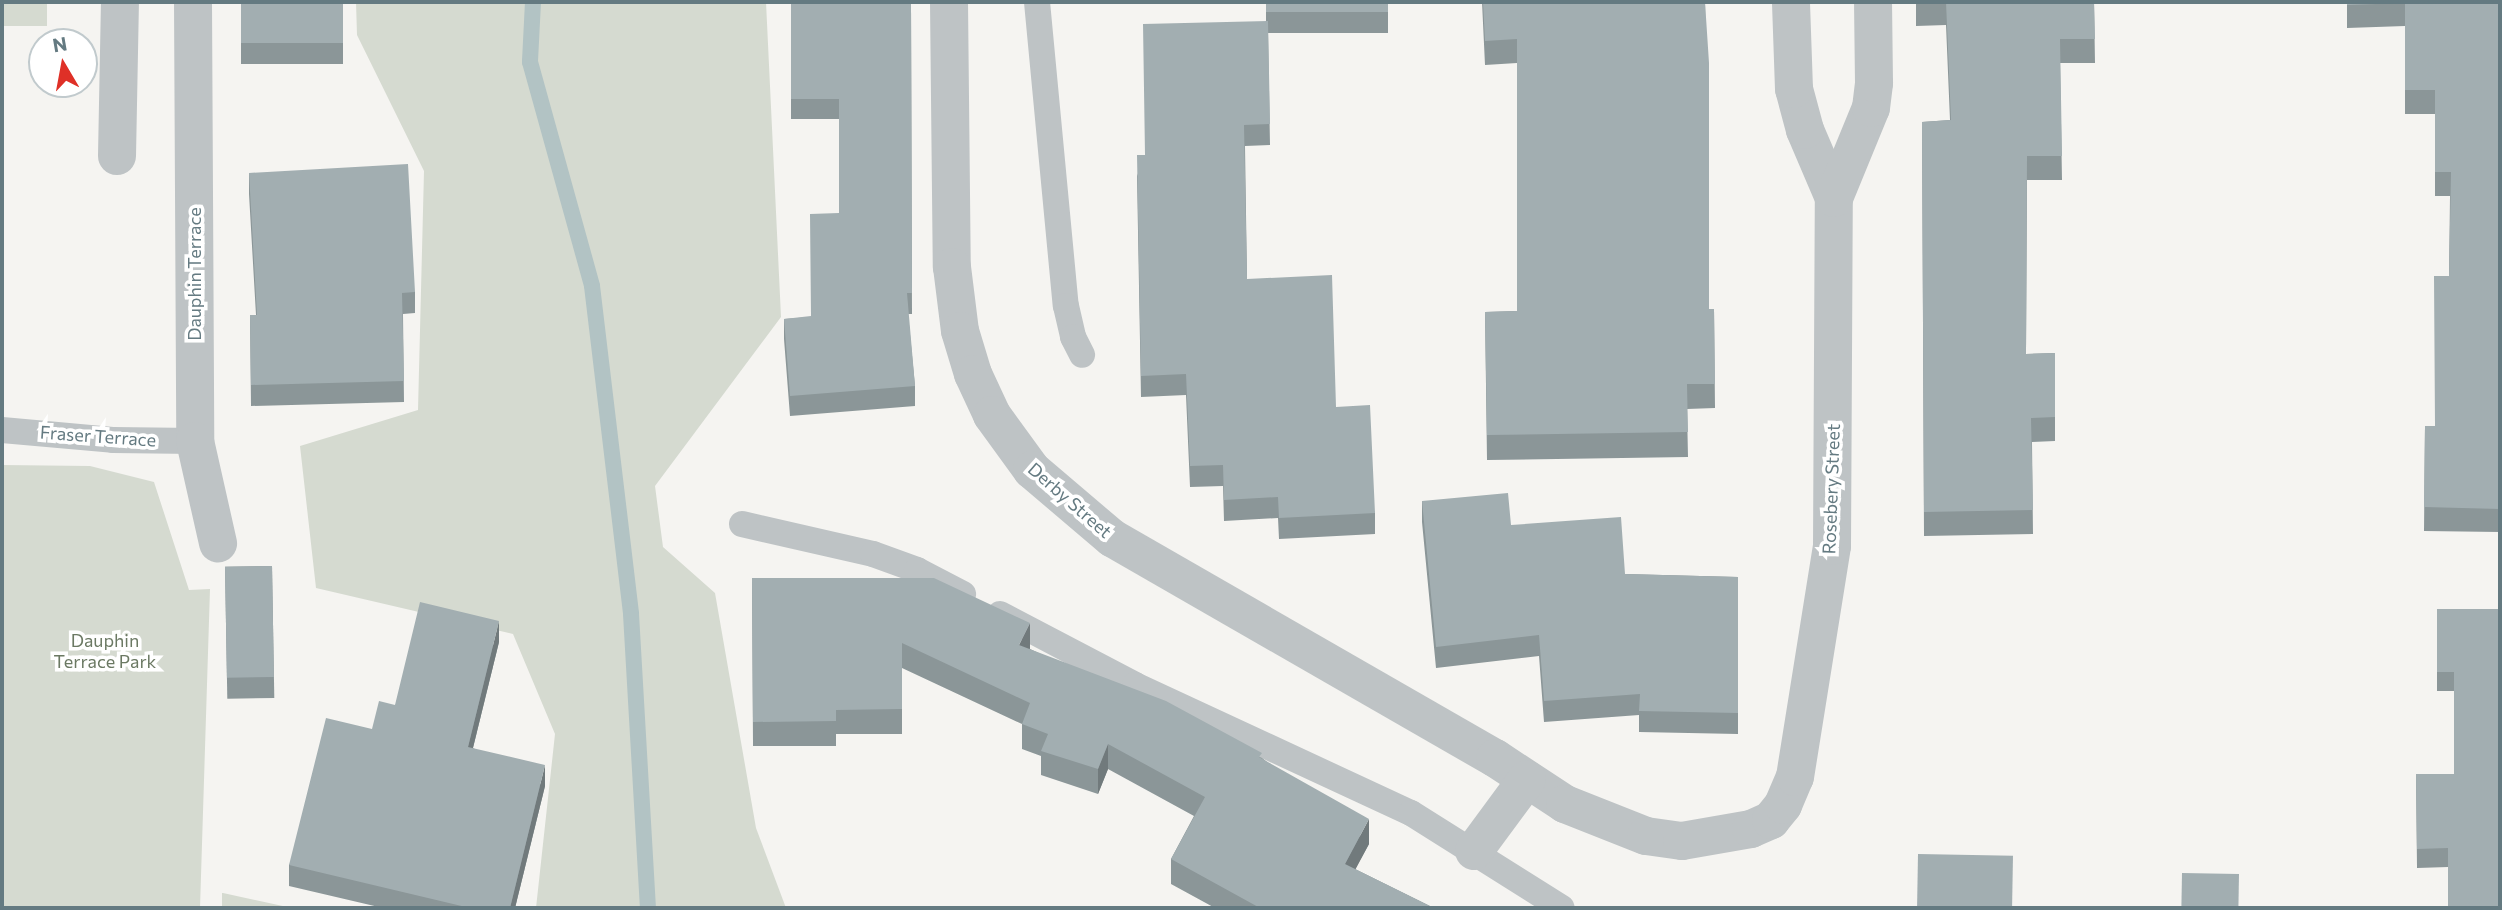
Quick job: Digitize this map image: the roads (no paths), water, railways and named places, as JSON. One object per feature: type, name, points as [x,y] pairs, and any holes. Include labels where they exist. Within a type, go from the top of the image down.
[{"type":"street","points":[[117,156],[120,2]]},
{"type":"street","name":"Dauphin Terrace","points":[[193,2],[195,441],[218,543]]},
{"type":"street","name":"Derby Street","points":[[949,2],[952,267],[957,312],[973,374],[992,415],[1014,448],[1057,494],[1112,538],[1527,779],[1565,804],[1604,821],[1668,841],[1725,835],[1759,826],[1777,814]]},
{"type":"street","name":"Rosebery Street","points":[[1791,2],[1794,89],[1805,130],[1834,198]]},
{"type":"street","name":"Rosebery Street","points":[[1777,814],[1795,777],[1832,546],[1834,198],[1871,108],[1874,83],[1873,2]]},
{"type":"street","points":[[1475,851],[1527,779]]},
{"type":"lane","points":[[1037,2],[1066,306],[1073,337],[1082,355]]},
{"type":"lane","name":"Fraser Terrace","points":[[2,429],[113,440],[195,441]]},
{"type":"lane","points":[[742,524],[873,554],[917,570],[1135,685],[1412,813],[1562,908]]},
{"type":"waterway","points":[[533,2],[530,62],[592,286],[631,614],[648,908]]},
{"type":"park label","name":"Dauphin Terrace Park","points":[[105,651]]}]
